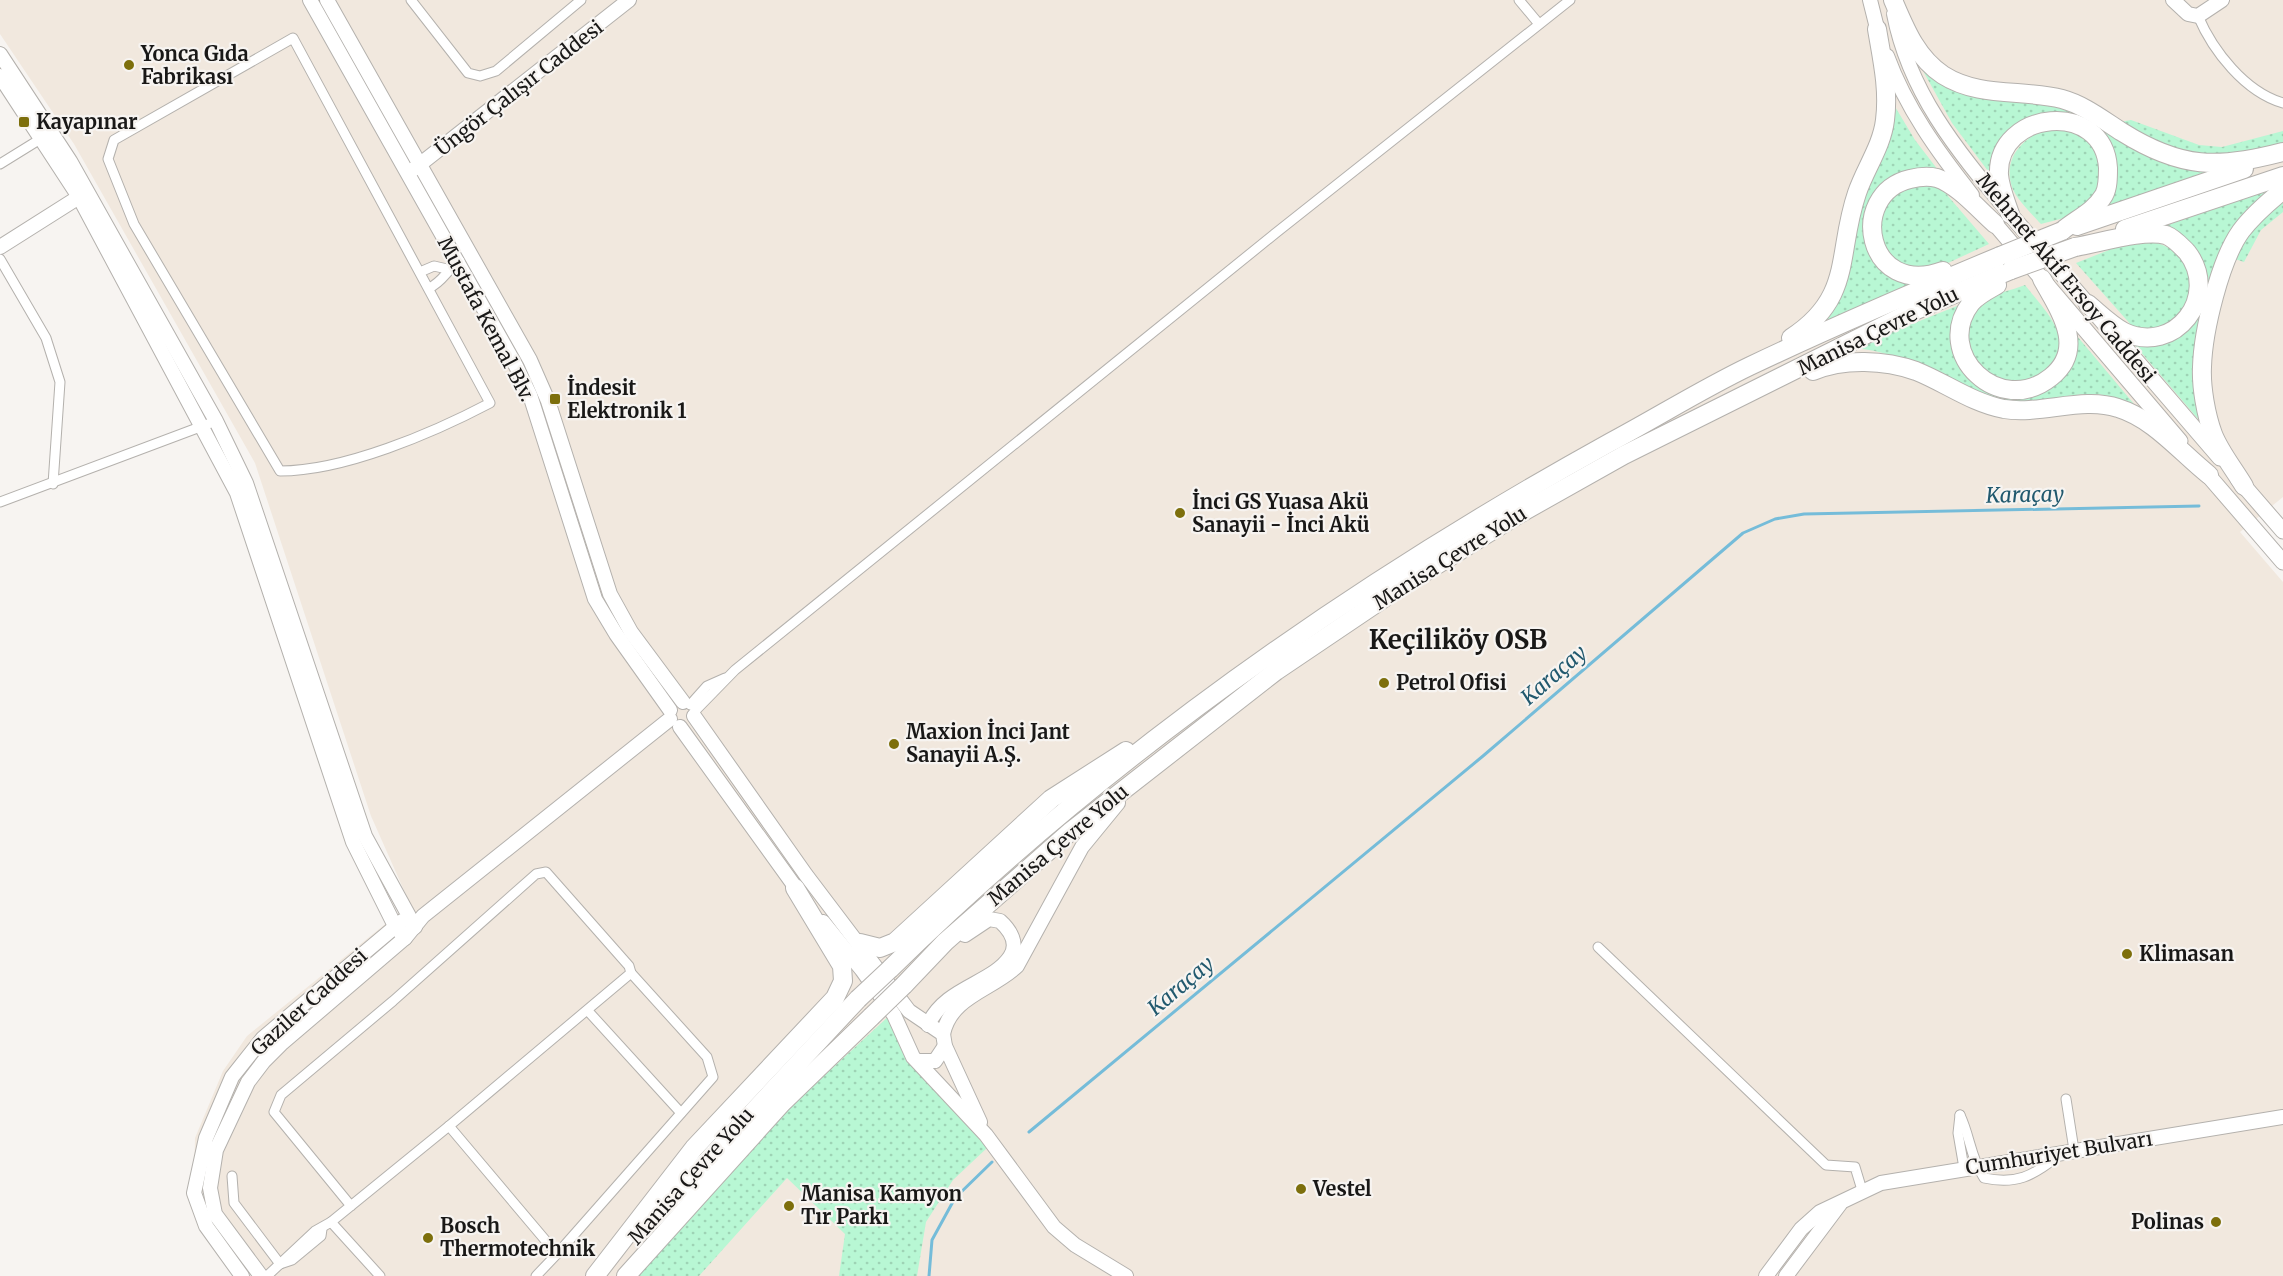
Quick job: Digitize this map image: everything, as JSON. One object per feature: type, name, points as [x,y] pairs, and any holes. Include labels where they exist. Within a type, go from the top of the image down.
[{"type":"highway","points":[[1892,0],[1907,33],[1923,59],[1943,75],[1970,87],[1997,92],[2034,94],[2064,100],[2092,112],[2158,152],[2182,160],[2213,165],[2242,163],[2283,152]]},
{"type":"highway","points":[[1746,368],[1759,356],[1806,328],[1826,308],[1835,290],[1857,193],[1885,123],[1887,97],[1877,28]]},
{"type":"highway","points":[[2003,219],[1999,174],[2001,159],[2007,147],[2029,127],[2045,120],[2062,120],[2079,125],[2093,136],[2102,147],[2107,163],[2108,177],[2105,194],[2096,205],[2062,231],[2006,262],[1998,285],[1980,294],[1970,304],[1963,322],[1960,341],[1965,358],[1976,375],[1992,386],[2011,392],[2028,391],[2044,383],[2057,372],[2066,359],[2070,344],[2067,327],[2043,279]]},
{"type":"highway","points":[[2062,231],[2283,156]]},
{"type":"highway","points":[[2075,247],[2283,176]]},
{"type":"highway","points":[[2003,219],[1937,178],[1921,177],[1903,181],[1889,189],[1880,200],[1872,228],[1875,246],[1884,261],[1893,270],[1907,276],[1929,276],[1977,258],[2006,262],[2147,234],[2167,236],[2181,245],[2192,259],[2198,275],[2199,291],[2190,315],[2170,332],[2157,337],[2143,338],[2125,332],[2088,304]]},
{"type":"highway","points":[[2244,486],[2213,435],[2201,368],[2204,346],[2228,255],[2240,232],[2258,210],[2283,190]]},
{"type":"highway","name":"Manisa Çevre Yolu","points":[[598,1276],[858,999],[1033,839],[1182,719],[1350,600],[1510,499],[1746,368],[1884,304],[2006,262]]},
{"type":"highway","name":"Manisa Çevre Yolu","points":[[626,1276],[783,1103],[945,942],[1071,831],[1276,671],[1396,590],[1519,514],[1624,455],[1757,390],[2006,262]]},
{"type":"highway","points":[[1757,390],[1790,381],[1825,366],[1855,362],[1882,364],[1915,371],[1976,401],[2005,409],[2035,411],[2092,404],[2116,407],[2145,420],[2209,475]]},
{"type":"highway","points":[[860,943],[880,948],[895,942],[1051,800],[1135,745],[1182,719]]},
{"type":"highway","points":[[598,1276],[694,1148],[835,998],[843,981],[842,966],[795,888]]},
{"type":"main road","name":"Mehmet Akif Ersoy Caddesi","points":[[2003,219],[2043,279],[2283,562]]},
{"type":"main road","name":"Mehmet Akif Ersoy Caddesi","points":[[2003,219],[2088,304],[2283,531]]},
{"type":"street","name":"Mustafa Kemal Blv.","points":[[310,0],[406,172],[452,266],[530,395],[596,599],[616,634],[682,714]]},
{"type":"street","name":"Mustafa Kemal Blv.","points":[[327,0],[541,383],[610,594],[682,714]]},
{"type":"street","points":[[411,0],[468,73],[480,76],[496,71],[581,0]]},
{"type":"street","name":"Üngör Çalışır Caddesi","points":[[406,172],[421,165],[629,0]]},
{"type":"street","points":[[682,714],[1277,232],[1570,0]]},
{"type":"street","points":[[1870,0],[1877,28],[1897,82],[1917,119],[1940,154],[2003,219]]},
{"type":"street","name":"Mehmet Akif Ersoy Caddesi","points":[[1892,0],[1898,37],[1913,77],[1929,108],[2003,219]]},
{"type":"street","points":[[2173,0],[2188,14],[2198,16],[2222,0]]},
{"type":"street","points":[[1524,2],[1539,24]]},
{"type":"street","points":[[2198,16],[2208,39],[2241,76],[2266,98],[2283,103]]},
{"type":"street","points":[[293,38],[420,272],[490,403],[351,461],[298,471],[280,471],[134,224],[108,159],[114,140],[293,38]]},
{"type":"street","points":[[0,54],[70,161],[210,424],[237,493],[353,842],[395,926],[405,938]]},
{"type":"street","points":[[1,80],[42,138],[79,197],[246,483],[365,836],[415,920]]},
{"type":"street","points":[[0,164],[42,138]]},
{"type":"street","points":[[0,247],[79,197]]},
{"type":"street","points":[[429,288],[440,283],[452,266],[470,255]]},
{"type":"street","points":[[0,259],[46,338],[60,382],[53,484]]},
{"type":"street","points":[[420,272],[434,266],[452,266]]},
{"type":"street","points":[[0,502],[210,424]]},
{"type":"street","points":[[2229,499],[2244,486]]},
{"type":"street","points":[[682,714],[795,888],[862,970],[894,1015],[907,1041],[909,1052],[986,1135],[1054,1227],[1075,1245],[1126,1276]]},
{"type":"street","points":[[682,714],[860,943],[909,1011],[944,1040],[986,1135]]},
{"type":"street","name":"Gaziler Caddesi","points":[[242,1276],[206,1226],[194,1193],[206,1138],[232,1077],[263,1038],[395,926],[415,920],[682,714]]},
{"type":"street","points":[[918,1061],[935,1061],[952,1011],[964,1000],[1007,976],[1017,966],[1083,847],[1102,819],[1190,740]]},
{"type":"street","points":[[351,1206],[274,1112],[281,1095],[393,1001],[536,874],[546,872],[629,966],[631,973],[707,1057],[713,1077],[536,1276]]},
{"type":"street","points":[[907,1041],[917,1027],[928,1025],[939,1008],[954,995],[1001,966],[1010,957],[1014,947],[1012,936],[1000,921],[989,919],[977,925],[918,971]]},
{"type":"street","name":"Gaziler Caddesi","points":[[261,1276],[215,1214],[210,1188],[216,1150],[248,1082],[264,1061],[405,938],[415,920]]},
{"type":"street","points":[[1598,947],[1826,1166],[1855,1167],[1862,1190]]},
{"type":"street","points":[[267,1276],[315,1231],[331,1222],[449,1126],[631,973]]},
{"type":"street","points":[[588,1011],[681,1113]]},
{"type":"street","points":[[1970,1167],[1984,1178],[2006,1182],[2043,1168],[2069,1151],[2066,1099]]},
{"type":"street","name":"Cumhuriyet Bulvarı","points":[[1766,1276],[1801,1229],[1820,1212],[1840,1204],[1862,1190],[1881,1183],[2283,1117]]},
{"type":"street","points":[[449,1126],[557,1254]]},
{"type":"street","points":[[232,1176],[234,1203],[280,1264]]},
{"type":"street","name":"Cumhuriyet Bulvarı","points":[[1786,1276],[1840,1204]]},
{"type":"street","points":[[331,1222],[381,1276]]},
{"type":"shaded area","points":[[0,0],[2283,0],[2283,497],[2240,532],[2283,582],[2283,1276],[267,1276],[194,1181],[195,1138],[223,1071],[247,1036],[410,904],[371,816],[255,463],[74,144],[0,34]]},
{"type":"green space","points":[[1922,69],[1943,83],[2065,107],[2158,161],[2198,172],[2218,172],[2103,209],[2115,187],[2086,121],[2049,113],[2036,116],[2026,122],[2009,144],[1991,175],[1952,123]]},
{"type":"green space","points":[[1894,105],[1915,140],[1938,170],[1909,171],[1891,179],[1878,195],[1866,220],[1898,280],[1912,285],[1819,325],[1844,289],[1853,221]]},
{"type":"green space","points":[[2131,120],[2199,145],[2222,147],[2283,131],[2283,146],[2243,157],[2175,152],[2120,122]]},
{"type":"green space","points":[[2056,126],[2079,134],[2090,143],[2099,166],[2099,183],[2094,198],[2084,209],[2041,224],[2014,192],[2010,165],[2014,155],[2027,140]]},
{"type":"green space","points":[[1927,184],[1942,189],[1989,244],[1935,269],[1901,269],[1879,243],[1882,207],[1902,191],[1913,186]]},
{"type":"green space","points":[[2269,190],[2222,252],[2204,426],[2134,344],[2143,344],[2205,298],[2162,227]]},
{"type":"green space","points":[[2283,198],[2283,212],[2261,230],[2244,262],[2232,258],[2241,241]]},
{"type":"green space","points":[[2137,239],[2163,245],[2181,258],[2190,274],[2192,291],[2186,308],[2174,320],[2156,327],[2132,326],[2076,263]]},
{"type":"green space","points":[[2025,285],[2053,322],[2060,343],[2059,354],[2054,364],[2027,384],[1998,380],[1990,376],[1976,361],[1969,341],[1970,320],[1981,303]]},
{"type":"green space","points":[[1962,304],[1955,344],[2005,395],[2074,352],[2077,336],[2134,404],[2094,394],[2030,402],[2008,401],[1968,389],[1894,356],[1852,348]]},
{"type":"green space","points":[[890,1015],[903,1051],[916,1068],[956,1104],[987,1148],[953,1180],[926,1222],[917,1276],[839,1276],[845,1234],[787,1178],[699,1276],[638,1276],[787,1110]]},
{"type":"waterway","name":"Karaçay","points":[[1029,1132],[1483,756],[1743,533],[1775,519],[1804,514],[2199,506]]},
{"type":"waterway","name":"Karaçay","points":[[929,1276],[932,1240],[955,1198],[992,1162]]},
{"type":"place","name":"Yonca Gıda Fabrikası","points":[[129,65]]},
{"type":"place","name":"Kayapınar","points":[[24,122]]},
{"type":"place","name":"İndesit Elektronik 1","points":[[555,399]]},
{"type":"place","name":"İnci GS Yuasa Akü Sanayii - İnci Akü","points":[[1180,513]]},
{"type":"place","name":"Petrol Ofisi","points":[[1384,683]]},
{"type":"place","name":"Maxion İnci Jant Sanayii A.Ş.","points":[[894,744]]},
{"type":"place","name":"Klimasan","points":[[2127,954]]},
{"type":"place","name":"Vestel","points":[[1301,1189]]},
{"type":"place","name":"Manisa Kamyon Tır Parkı","points":[[789,1206]]},
{"type":"place","name":"Polinas","points":[[2216,1222]]},
{"type":"place","name":"Bosch Thermotechnik","points":[[428,1238]]},
{"type":"district","name":"Keçiliköy OSB","points":[[1458,640]]}]
